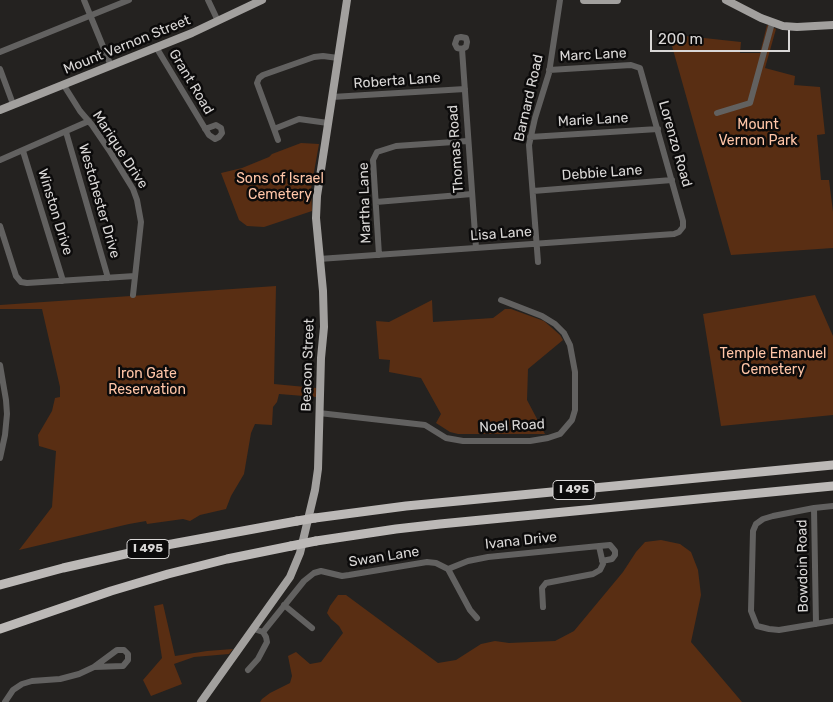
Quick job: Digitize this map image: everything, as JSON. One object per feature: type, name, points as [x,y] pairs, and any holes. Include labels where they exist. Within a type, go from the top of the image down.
[{"type":"highway","name":"I 495","points":[[0,585],[161,546],[315,518],[406,506],[833,466]]},
{"type":"highway","name":"I 495","points":[[0,629],[111,591],[168,574],[227,559],[291,546],[396,528],[833,486]]},
{"type":"main road","name":"Mount Vernon Street","points":[[0,110],[111,66],[218,21],[262,0]]},
{"type":"main road","name":"Beacon Street","points":[[201,702],[290,577],[300,553],[318,469],[324,326],[323,291],[316,218],[319,178],[347,0]]},
{"type":"main road","points":[[584,0],[617,0]]},
{"type":"main road","points":[[726,0],[783,26],[833,25]]},
{"type":"street","points":[[84,0],[111,66]]},
{"type":"street","points":[[0,52],[128,0]]},
{"type":"street","points":[[208,0],[218,21]]},
{"type":"street","name":"Barnard Road","points":[[538,262],[529,145],[549,70],[560,0]]},
{"type":"street","points":[[717,113],[750,103],[772,22]]},
{"type":"street","name":"Grant Road","points":[[156,47],[205,129]]},
{"type":"street","name":"Thomas Road","points":[[462,49],[476,248]]},
{"type":"street","points":[[278,140],[257,86],[259,78],[314,57],[338,58]]},
{"type":"street","name":"Marc Lane","points":[[549,70],[631,65],[638,67]]},
{"type":"street","name":"Lorenzo Road","points":[[638,67],[642,73],[684,221],[682,229]]},
{"type":"street","points":[[0,69],[13,104]]},
{"type":"street","name":"Marique Drive","points":[[63,84],[133,189],[138,200],[140,222],[133,295]]},
{"type":"street","name":"Roberta Lane","points":[[332,97],[465,89]]},
{"type":"street","points":[[274,129],[299,119],[328,123]]},
{"type":"street","points":[[0,160],[89,122]]},
{"type":"street","name":"Marie Lane","points":[[530,137],[658,129]]},
{"type":"street","name":"Westchester Drive","points":[[66,132],[108,278]]},
{"type":"street","name":"Martha Lane","points":[[379,255],[373,160],[377,152],[396,146],[468,141]]},
{"type":"street","name":"Winston Drive","points":[[23,151],[63,281]]},
{"type":"street","name":"Debbie Lane","points":[[533,191],[672,180]]},
{"type":"street","points":[[376,202],[472,194]]},
{"type":"street","points":[[0,226],[16,276],[19,280],[27,283],[135,276]]},
{"type":"street","name":"Lisa Lane","points":[[319,259],[674,234],[682,229]]},
{"type":"street","name":"Noel Road","points":[[319,413],[425,425],[446,438],[463,441],[530,441],[560,434],[572,420],[575,410],[575,372],[570,344],[564,333],[555,324],[542,316],[502,300]]},
{"type":"street","points":[[0,365],[7,414],[0,458]]},
{"type":"street","points":[[833,506],[773,516],[759,521],[753,531],[751,611],[757,626],[762,628],[779,630],[833,621]]},
{"type":"street","name":"Bowdoin Road","points":[[814,508],[816,624]]},
{"type":"street","points":[[543,607],[542,588],[546,583],[596,573],[602,567],[599,546],[610,545],[615,550],[613,558],[602,561]]},
{"type":"street","name":"Ivana Drive","points":[[448,570],[468,561],[488,557],[599,546]]},
{"type":"street","name":"Swan Lane","points":[[263,632],[308,577],[321,571],[342,576],[427,562],[436,563],[448,570]]},
{"type":"street","points":[[448,570],[470,610],[477,618]]},
{"type":"street","points":[[284,605],[312,628]]},
{"type":"street","points":[[248,670],[258,660],[267,642],[263,632],[254,629]]},
{"type":"street","points":[[5,702],[13,690],[22,684],[67,677],[94,667],[116,650],[124,650],[128,654],[128,660],[123,666],[94,667]]},
{"type":"green space","name":"Mount Vernon Park","points":[[767,25],[776,29],[765,68],[795,76],[794,85],[820,87],[825,134],[817,135],[821,180],[829,180],[833,212],[833,248],[731,255],[670,39],[676,35],[741,42],[740,53],[760,53]]},
{"type":"green space","name":"Sons of Israel Cemetery","points":[[301,143],[319,144],[311,189],[312,211],[264,227],[247,226],[239,220],[221,173],[242,168]]},
{"type":"green space","name":"Iron Gate Reservation","points":[[276,286],[274,384],[316,388],[316,397],[279,394],[277,402],[273,407],[272,425],[255,424],[251,433],[244,474],[226,509],[200,515],[190,521],[183,519],[147,524],[146,521],[19,550],[52,507],[56,451],[39,446],[38,435],[52,411],[55,398],[60,397],[60,387],[42,309],[0,309],[0,305]]},
{"type":"green space","name":"Temple Emanuel Cemetery","points":[[815,295],[833,336],[833,415],[721,426],[703,314]]},
{"type":"green space","points":[[432,300],[433,322],[493,318],[505,309],[511,309],[544,321],[560,335],[563,340],[528,369],[527,400],[545,434],[458,434],[450,432],[436,423],[441,414],[421,378],[389,372],[390,360],[379,359],[376,321],[389,322]]},
{"type":"green space","points":[[661,540],[680,544],[691,552],[698,570],[701,595],[691,642],[742,702],[260,702],[270,693],[290,683],[292,676],[288,656],[296,652],[310,664],[321,662],[343,633],[327,613],[338,595],[346,595],[438,663],[456,660],[481,644],[495,641],[509,643],[555,641],[574,631],[623,572],[645,542]]},
{"type":"green space","points":[[163,604],[175,656],[233,649],[229,654],[194,657],[174,664],[182,684],[151,696],[143,680],[162,658],[154,606]]}]
